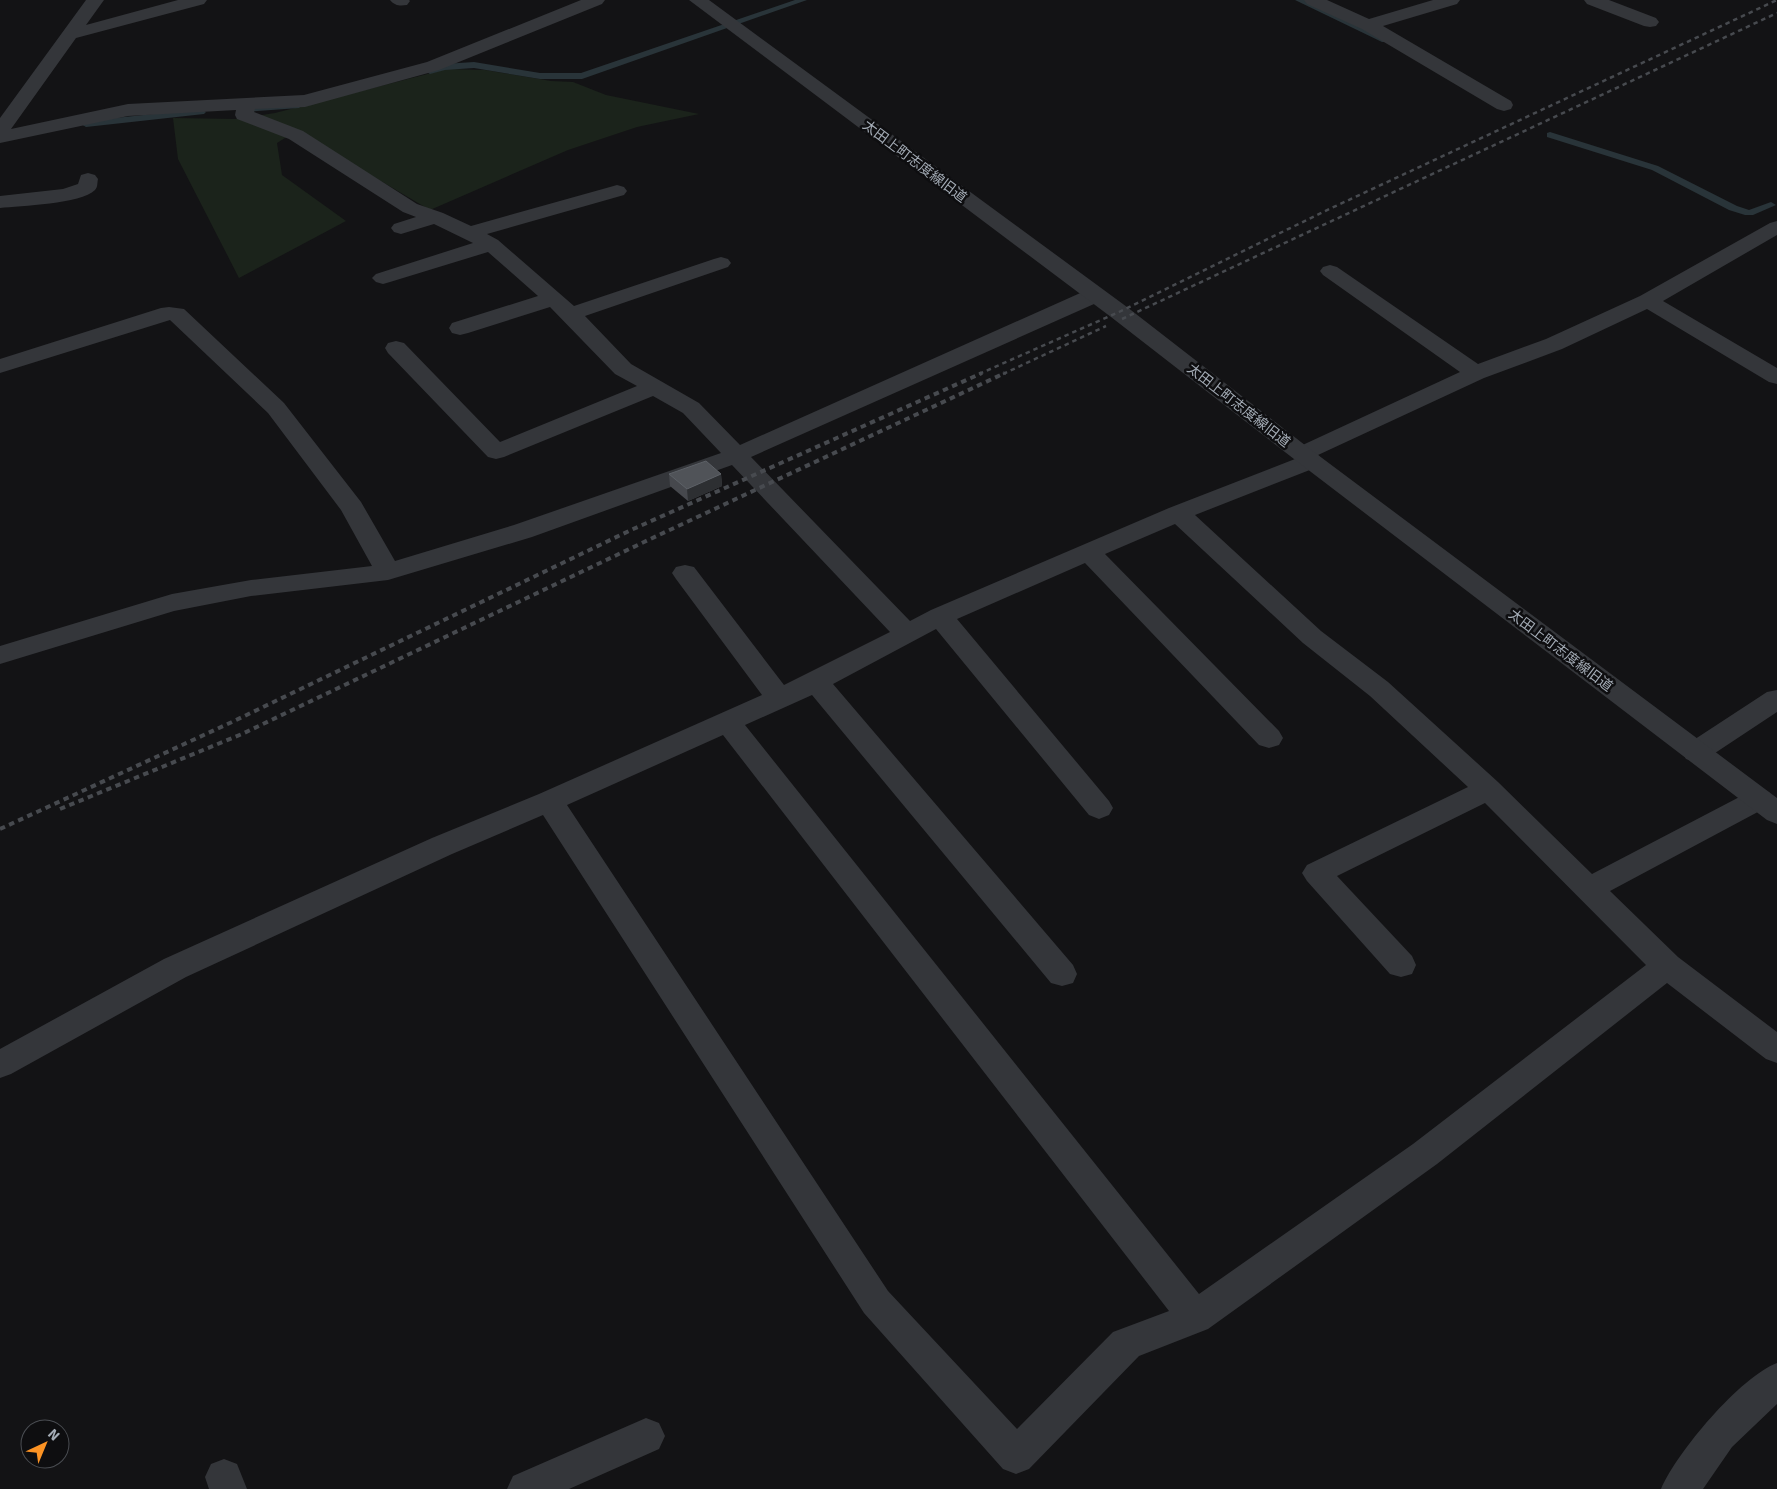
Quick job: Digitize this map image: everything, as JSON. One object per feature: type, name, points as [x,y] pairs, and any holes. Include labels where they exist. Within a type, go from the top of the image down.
[{"type":"street","points":[[0,130],[95,0]]},
{"type":"street","points":[[71,34],[198,0]]},
{"type":"street","points":[[0,137],[128,110],[246,110],[305,101],[433,66],[596,0]]},
{"type":"street","name":"太田上町志度線旧道","points":[[698,0],[1095,295],[1307,458],[1768,806]]},
{"type":"street","points":[[1314,0],[1368,25],[1504,104]]},
{"type":"street","points":[[1368,25],[1451,0]]},
{"type":"street","points":[[1593,0],[1650,22]]},
{"type":"street","points":[[1389,5],[1405,14]]},
{"type":"street","points":[[246,110],[296,134],[410,208],[436,217],[491,244],[570,314],[623,369],[692,408],[907,634]]},
{"type":"street","points":[[0,202],[66,195],[87,187],[88,178]]},
{"type":"street","points":[[469,233],[617,191]]},
{"type":"street","points":[[401,228],[436,217]]},
{"type":"street","points":[[0,1065],[175,968],[442,846],[549,801],[816,682],[940,616],[1307,458],[1476,373],[1554,344],[1648,301],[1777,227]]},
{"type":"street","points":[[383,278],[491,244]]},
{"type":"street","points":[[570,314],[721,263]]},
{"type":"street","points":[[1330,270],[1476,373]]},
{"type":"street","points":[[0,655],[172,603],[251,588],[388,572],[523,531],[737,455],[1095,295]]},
{"type":"street","points":[[460,328],[552,299]]},
{"type":"street","points":[[1648,301],[1777,377]]},
{"type":"street","points":[[0,366],[169,313],[176,314],[276,408],[352,508],[388,572]]},
{"type":"street","points":[[396,348],[496,452],[655,387]]},
{"type":"street","points":[[1178,513],[1312,637],[1378,689],[1488,789],[1667,966],[1777,1050]]},
{"type":"street","points":[[1090,553],[1269,738]]},
{"type":"street","points":[[685,573],[779,698]]},
{"type":"street","points":[[940,616],[1099,808]]},
{"type":"street","points":[[816,682],[1062,974]]},
{"type":"street","points":[[1696,752],[1777,699]]},
{"type":"street","points":[[727,721],[1195,1317]]},
{"type":"street","points":[[1401,966],[1317,873],[1488,789]]},
{"type":"street","points":[[549,801],[876,1302],[1016,1456],[1126,1344],[1195,1317],[1425,1154],[1667,966]]},
{"type":"street","points":[[1589,889],[1768,806]]},
{"type":"street","points":[[1680,1489],[1719,1434],[1777,1380]]},
{"type":"street","points":[[526,1489],[646,1436]]},
{"type":"shaded area","points":[[447,69],[485,70],[551,81],[573,82],[606,95],[699,114],[637,127],[568,150],[430,210],[296,131],[277,143],[282,175],[346,221],[239,278],[178,159],[173,118],[235,119],[275,113]]},
{"type":"building","points":[[706,461],[721,474],[687,489],[669,474]]},
{"type":"waterway","points":[[430,71],[444,67],[474,65],[540,76],[582,76],[803,0]]},
{"type":"waterway","points":[[1299,0],[1385,40]]},
{"type":"waterway","points":[[245,109],[296,106]]},
{"type":"waterway","points":[[86,124],[201,112]]},
{"type":"waterway","points":[[1550,135],[1655,168],[1733,208],[1749,213],[1771,205]]},
{"type":"railway","points":[[979,374],[1119,312],[1323,212],[1777,0]]},
{"type":"railway","points":[[1122,319],[1777,13]]},
{"type":"railway","points":[[1003,374],[1106,326]]},
{"type":"railway","points":[[0,829],[232,722],[631,530],[982,373]]},
{"type":"railway","points":[[60,809],[242,734],[644,542],[1005,373]]}]
